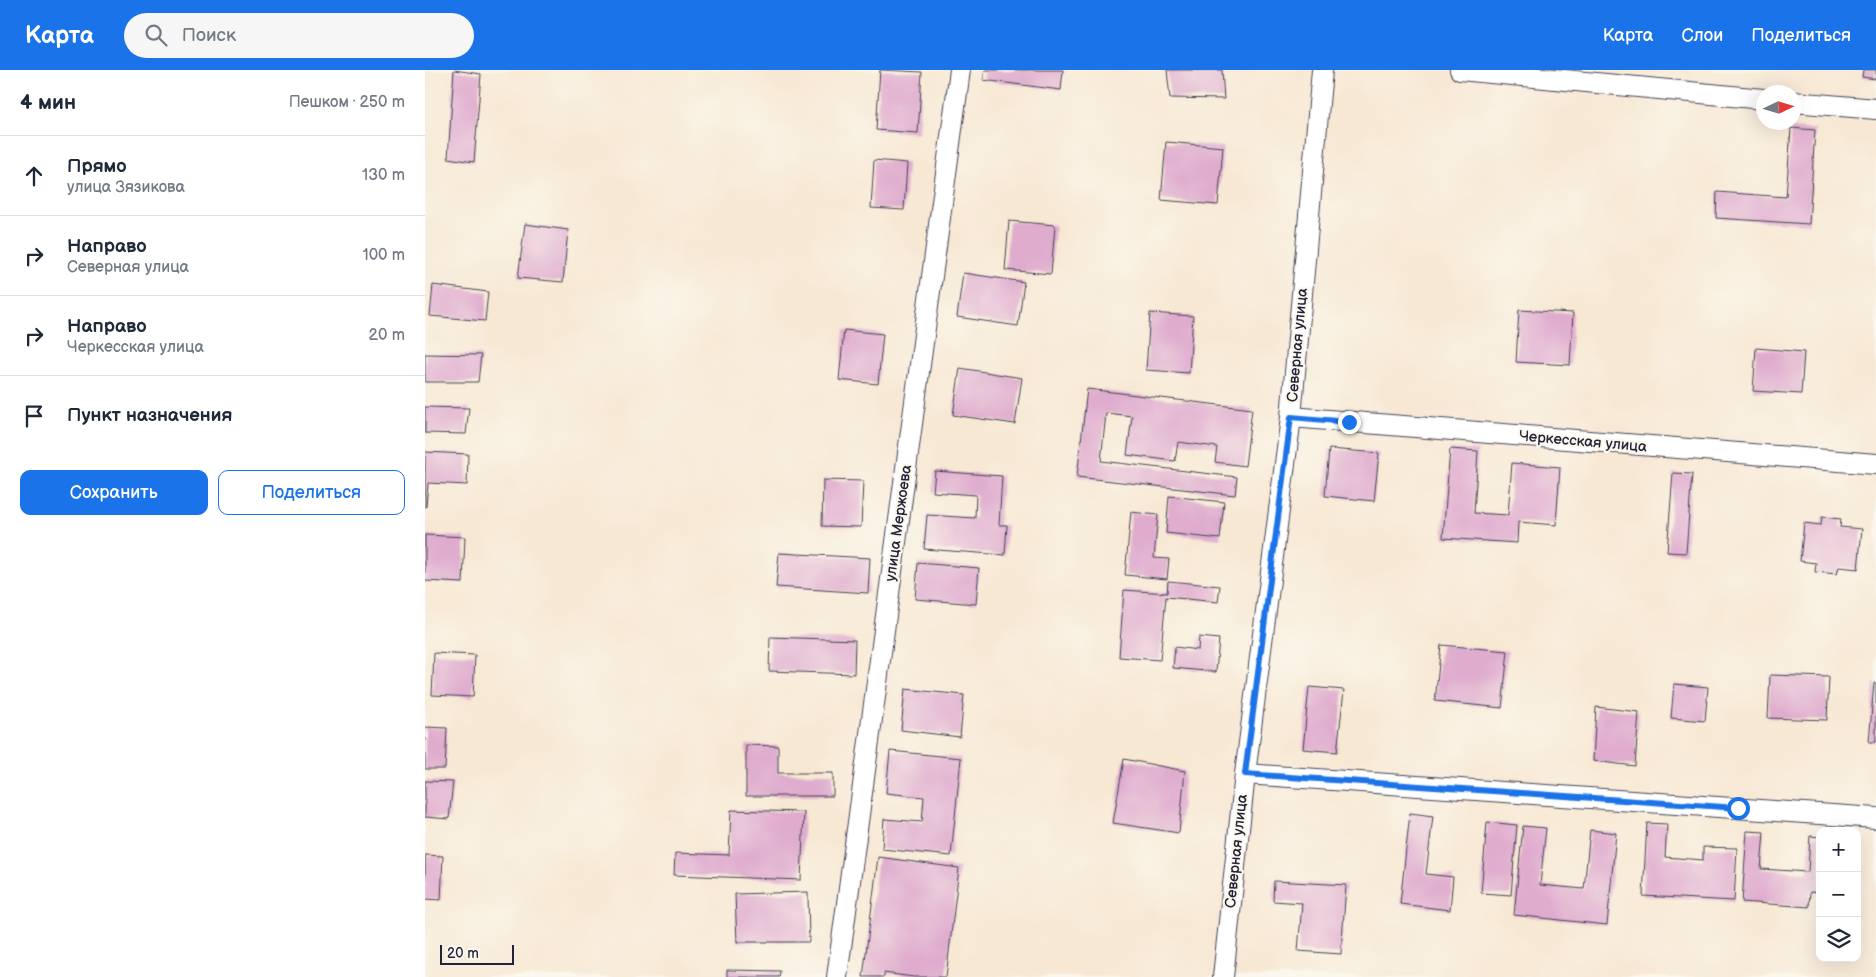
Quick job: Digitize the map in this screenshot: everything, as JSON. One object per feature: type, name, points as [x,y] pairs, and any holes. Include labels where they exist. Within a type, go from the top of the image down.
[{"type":"street","name":"улица Мержоева","points":[[837,977],[960,70]]},
{"type":"street","name":"Северная улица","points":[[1223,977],[1245,774],[1291,417],[1322,70]]},
{"type":"street","points":[[1461,70],[1756,98]]},
{"type":"street","points":[[1801,103],[1876,110]]},
{"type":"street","name":"Черкесская улица","points":[[1291,417],[1876,464]]},
{"type":"street","points":[[1245,774],[1876,818]]},
{"type":"building","points":[[454,70],[481,74],[474,162],[448,158]]},
{"type":"building","points":[[880,70],[922,72],[918,133],[876,130]]},
{"type":"building","points":[[985,70],[1063,70],[1061,90],[983,80]]},
{"type":"building","points":[[1167,70],[1222,70],[1224,99],[1170,98]]},
{"type":"building","points":[[1863,70],[1876,70],[1876,79],[1862,77]]},
{"type":"building","points":[[1791,130],[1815,130],[1809,224],[1716,218],[1717,192],[1786,197]]},
{"type":"building","points":[[1166,142],[1223,147],[1218,205],[1161,200]]},
{"type":"building","points":[[874,160],[907,163],[904,210],[871,208]]},
{"type":"building","points":[[1009,221],[1055,225],[1051,274],[1005,270]]},
{"type":"building","points":[[525,224],[568,230],[563,282],[518,278]]},
{"type":"building","points":[[963,273],[1024,282],[1018,326],[957,317]]},
{"type":"building","points":[[433,285],[488,292],[485,321],[430,316]]},
{"type":"building","points":[[1519,310],[1573,313],[1570,365],[1516,362]]},
{"type":"building","points":[[1150,313],[1193,316],[1189,373],[1146,370]]},
{"type":"building","points":[[844,330],[883,334],[878,384],[839,380]]},
{"type":"building","points":[[1756,348],[1804,352],[1801,394],[1753,391]]},
{"type":"building","points":[[425,354],[481,355],[478,382],[425,382]]},
{"type":"building","points":[[960,368],[1022,378],[1015,424],[953,415]]},
{"type":"building","points":[[1087,389],[1252,409],[1245,466],[1215,462],[1217,447],[1178,442],[1175,461],[1127,455],[1132,416],[1106,413],[1101,461],[1237,477],[1235,495],[1077,477]]},
{"type":"building","points":[[425,407],[469,408],[466,434],[425,433]]},
{"type":"building","points":[[1329,449],[1379,453],[1374,501],[1325,496]]},
{"type":"building","points":[[1450,449],[1478,451],[1474,513],[1508,515],[1512,463],[1560,467],[1556,525],[1518,522],[1517,543],[1443,538]]},
{"type":"building","points":[[425,452],[468,454],[467,485],[428,483],[426,507],[425,507]]},
{"type":"building","points":[[935,471],[1002,476],[999,525],[1007,525],[1005,555],[924,549],[927,515],[975,518],[976,495],[933,492]]},
{"type":"building","points":[[1673,473],[1692,474],[1686,553],[1667,552]]},
{"type":"building","points":[[823,480],[863,481],[861,527],[822,526]]},
{"type":"building","points":[[1169,496],[1224,502],[1220,539],[1166,533]]},
{"type":"building","points":[[1131,512],[1158,515],[1154,558],[1169,559],[1167,579],[1125,575]]},
{"type":"building","points":[[1822,517],[1841,519],[1840,527],[1862,529],[1858,569],[1839,567],[1837,574],[1815,572],[1816,563],[1800,561],[1804,523],[1821,525]]},
{"type":"building","points":[[425,535],[465,537],[463,583],[425,581]]},
{"type":"building","points":[[779,553],[870,558],[868,593],[776,587]]},
{"type":"building","points":[[918,563],[979,568],[976,604],[915,599]]},
{"type":"building","points":[[1168,581],[1220,586],[1218,602],[1166,597],[1160,660],[1119,657],[1124,590],[1167,593]]},
{"type":"building","points":[[770,637],[855,640],[854,674],[769,671]]},
{"type":"building","points":[[1199,637],[1219,639],[1216,672],[1173,668],[1175,647],[1198,650]]},
{"type":"building","points":[[1441,645],[1508,651],[1502,708],[1435,701]]},
{"type":"building","points":[[434,653],[475,655],[473,697],[432,695]]},
{"type":"building","points":[[1770,675],[1829,677],[1827,720],[1768,718]]},
{"type":"building","points":[[1874,683],[1876,683],[1876,742],[1869,742]]},
{"type":"building","points":[[1674,684],[1708,687],[1705,721],[1671,718]]},
{"type":"building","points":[[1309,687],[1344,690],[1337,752],[1303,749]]},
{"type":"building","points":[[905,689],[964,695],[960,737],[901,730]]},
{"type":"building","points":[[1596,707],[1639,712],[1635,766],[1593,761]]},
{"type":"building","points":[[425,727],[447,728],[445,769],[425,769]]},
{"type":"building","points":[[746,745],[778,746],[778,773],[833,773],[833,796],[746,796]]},
{"type":"building","points":[[890,751],[961,758],[951,856],[882,849],[884,819],[922,822],[924,797],[886,793]]},
{"type":"building","points":[[1124,759],[1185,771],[1179,833],[1113,823]]},
{"type":"building","points":[[425,781],[453,782],[449,819],[425,817]]},
{"type":"building","points":[[731,810],[804,812],[801,880],[674,875],[675,853],[729,855]]},
{"type":"building","points":[[1410,813],[1433,816],[1426,874],[1453,877],[1450,910],[1400,904]]},
{"type":"building","points":[[1487,822],[1517,825],[1511,895],[1481,893]]},
{"type":"building","points":[[1647,823],[1667,824],[1665,857],[1703,860],[1703,847],[1737,848],[1734,901],[1643,896]]},
{"type":"building","points":[[1523,826],[1546,828],[1540,885],[1584,889],[1590,830],[1616,833],[1607,925],[1514,915]]},
{"type":"building","points":[[1747,831],[1764,832],[1761,869],[1808,872],[1810,836],[1816,837],[1816,893],[1810,892],[1809,907],[1742,902]]},
{"type":"building","points":[[425,855],[443,856],[441,900],[425,899]]},
{"type":"building","points":[[878,857],[959,868],[946,977],[914,977],[884,973],[884,977],[863,977]]},
{"type":"building","points":[[1274,881],[1346,885],[1341,954],[1298,951],[1302,903],[1273,901]]},
{"type":"building","points":[[808,892],[809,942],[737,942],[735,894]]},
{"type":"building","points":[[727,970],[780,971],[779,977],[727,977]]},
{"type":"route","points":[[1349,422],[1291,417],[1245,774],[1738,808]]}]
